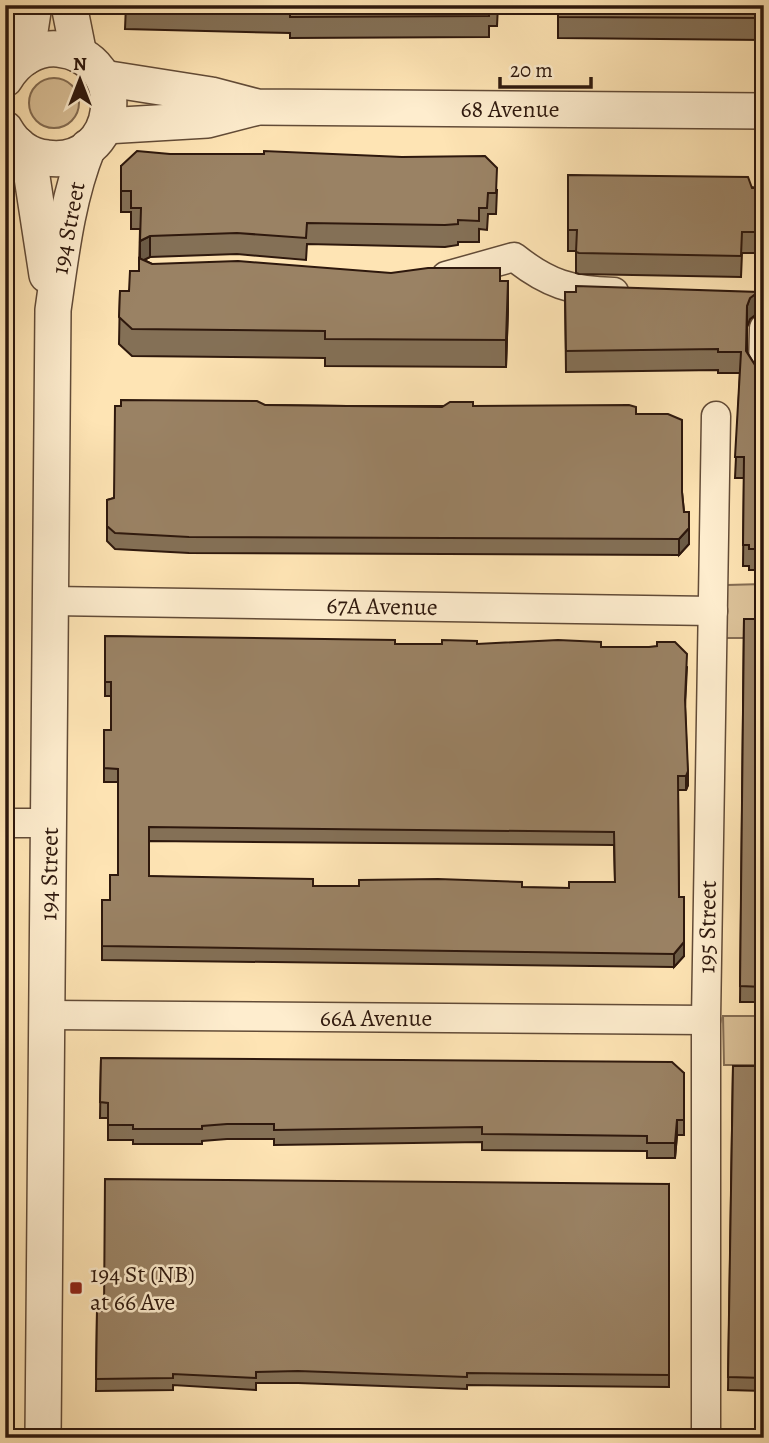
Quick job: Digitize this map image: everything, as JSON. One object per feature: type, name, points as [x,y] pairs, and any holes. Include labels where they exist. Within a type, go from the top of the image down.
[{"type":"street","points":[[16,68],[34,5]]},
{"type":"street","points":[[69,5],[91,67]]},
{"type":"street","name":"68 Avenue","points":[[16,68],[52,49],[91,67],[257,107],[764,111]]},
{"type":"street","name":"194 Street","points":[[43,1438],[53,310],[76,177],[97,136],[109,98],[91,67]]},
{"type":"street","name":"68 Avenue","points":[[9,133],[36,156],[57,159],[76,155],[97,136],[207,120],[257,107]]},
{"type":"street","name":"194 Street","points":[[9,133],[32,177],[53,310]]},
{"type":"street","points":[[416,280],[463,274],[514,257],[537,275],[576,291],[643,292]]},
{"type":"street","points":[[763,372],[764,328]]},
{"type":"street","name":"195 Street","points":[[706,1438],[705,1020],[716,416]]},
{"type":"street","name":"67A Avenue","points":[[52,601],[712,611]]},
{"type":"street","points":[[5,823],[50,823]]},
{"type":"street","name":"66A Avenue","points":[[47,1015],[705,1020]]},
{"type":"shaded area","points":[[5,5],[25,5],[12,46],[5,52]]},
{"type":"shaded area","points":[[54,78],[72,85],[79,103],[72,121],[54,128],[36,121],[29,103],[36,85]]},
{"type":"shaded area","points":[[764,584],[764,638],[725,638],[727,585]]},
{"type":"shaded area","points":[[723,1016],[764,1016],[764,1065],[724,1065]]},
{"type":"building","points":[[489,5],[489,16],[290,17],[290,11],[125,7]]},
{"type":"building","points":[[558,5],[764,5],[764,18],[558,17]]},
{"type":"building","points":[[137,151],[170,154],[264,154],[264,151],[402,157],[485,156],[497,168],[496,193],[488,193],[487,208],[479,208],[479,221],[458,220],[458,224],[307,223],[306,238],[237,233],[150,236],[140,241],[141,208],[131,208],[131,191],[121,191],[121,166]]},
{"type":"building","points":[[568,175],[748,177],[752,188],[764,188],[764,232],[742,232],[741,256],[579,253],[576,252],[577,230],[568,230]]},
{"type":"building","points":[[139,258],[152,264],[238,261],[391,273],[428,268],[500,268],[500,281],[508,281],[506,340],[325,339],[325,331],[132,329],[119,317],[120,291],[129,291],[130,271],[139,271]]},
{"type":"building","points":[[576,286],[758,292],[750,298],[747,306],[746,351],[755,365],[764,365],[764,549],[749,549],[749,545],[743,545],[744,457],[735,457],[741,352],[718,352],[718,349],[566,351],[565,292],[576,292]]},
{"type":"building","points":[[121,400],[442,407],[450,402],[473,402],[473,406],[629,405],[636,407],[636,414],[668,414],[682,420],[682,492],[684,512],[689,512],[689,528],[679,539],[189,537],[115,533],[107,526],[107,500],[114,498],[115,406],[121,406]]},
{"type":"building","points":[[744,619],[764,619],[764,987],[740,986]]},
{"type":"building","points":[[105,636],[395,640],[395,644],[442,644],[442,640],[477,641],[477,644],[558,640],[601,642],[601,647],[649,647],[657,646],[657,642],[675,642],[687,654],[685,700],[688,771],[686,776],[678,776],[679,897],[684,897],[684,942],[674,954],[102,946],[102,900],[110,900],[110,875],[118,875],[118,769],[104,768],[104,730],[111,730],[111,682],[105,682]],"holes":[[[149,827],[614,832],[615,882],[569,882],[569,888],[522,887],[522,882],[438,879],[359,880],[359,886],[313,886],[313,879],[149,876]]]},
{"type":"building","points":[[101,1058],[672,1062],[684,1073],[684,1120],[677,1120],[675,1143],[647,1143],[647,1136],[482,1134],[482,1127],[274,1130],[274,1124],[227,1124],[202,1126],[202,1129],[133,1129],[133,1125],[108,1125],[108,1103],[100,1102]]},
{"type":"building","points":[[733,1066],[764,1066],[764,1378],[728,1377]]},
{"type":"building","points":[[105,1179],[669,1184],[669,1375],[467,1373],[467,1377],[298,1371],[256,1372],[256,1378],[173,1374],[173,1378],[96,1379],[97,1311],[104,1311]]},
{"type":"place","name":"194 St (NB) at 66 Ave","points":[[76,1288]]}]
